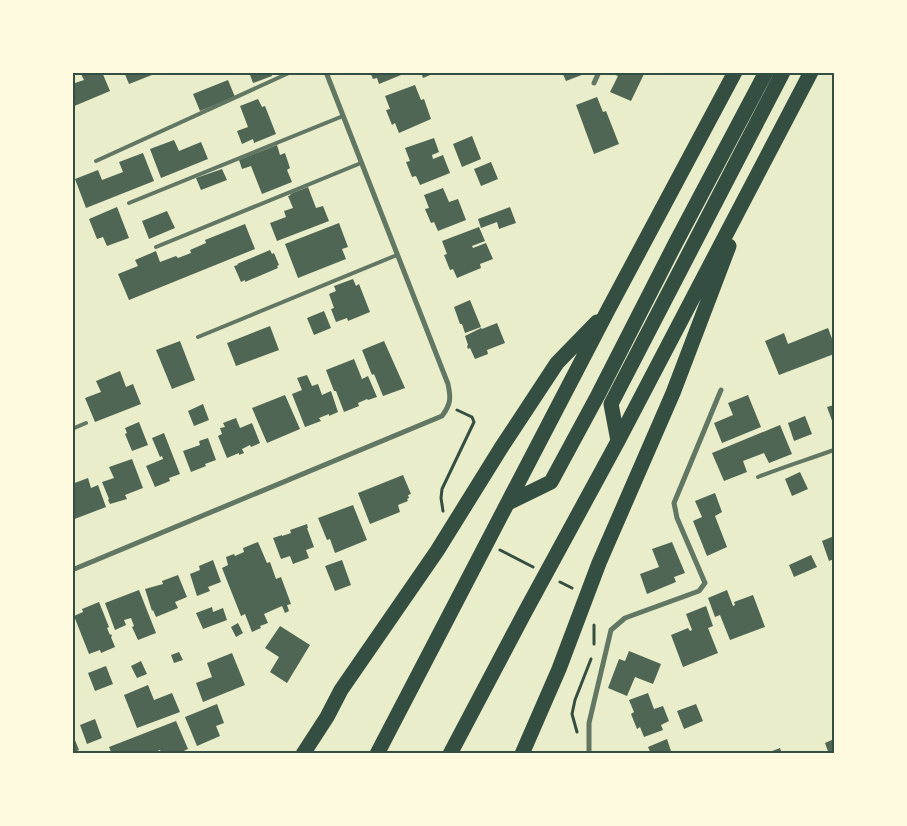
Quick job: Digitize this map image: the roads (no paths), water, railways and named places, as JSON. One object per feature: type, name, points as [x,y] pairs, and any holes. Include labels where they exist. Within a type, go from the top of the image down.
[{"type":"highway","points":[[377,754],[608,310],[735,72]]},
{"type":"highway","points":[[508,503],[551,482],[766,72]]},
{"type":"highway","points":[[618,441],[611,404],[783,72]]},
{"type":"highway","points":[[450,754],[618,441],[810,72]]},
{"type":"highway","points":[[522,754],[603,554],[673,393],[754,179]]},
{"type":"highway","points":[[303,754],[327,717],[341,690],[437,550],[557,363],[608,310]]},
{"type":"street","points":[[72,570],[442,416],[449,407],[450,395],[448,384],[326,72]]},
{"type":"street","points":[[594,83],[599,72]]},
{"type":"street","points":[[590,754],[588,723],[611,630],[625,618],[699,591],[705,583],[677,518],[674,503],[721,390]]},
{"type":"lane","points":[[96,161],[291,72]]},
{"type":"lane","points":[[129,203],[343,116]]},
{"type":"lane","points":[[156,246],[361,163]]},
{"type":"lane","points":[[198,337],[397,255]]},
{"type":"lane","points":[[72,429],[86,423]]},
{"type":"lane","points":[[758,477],[834,450]]}]
